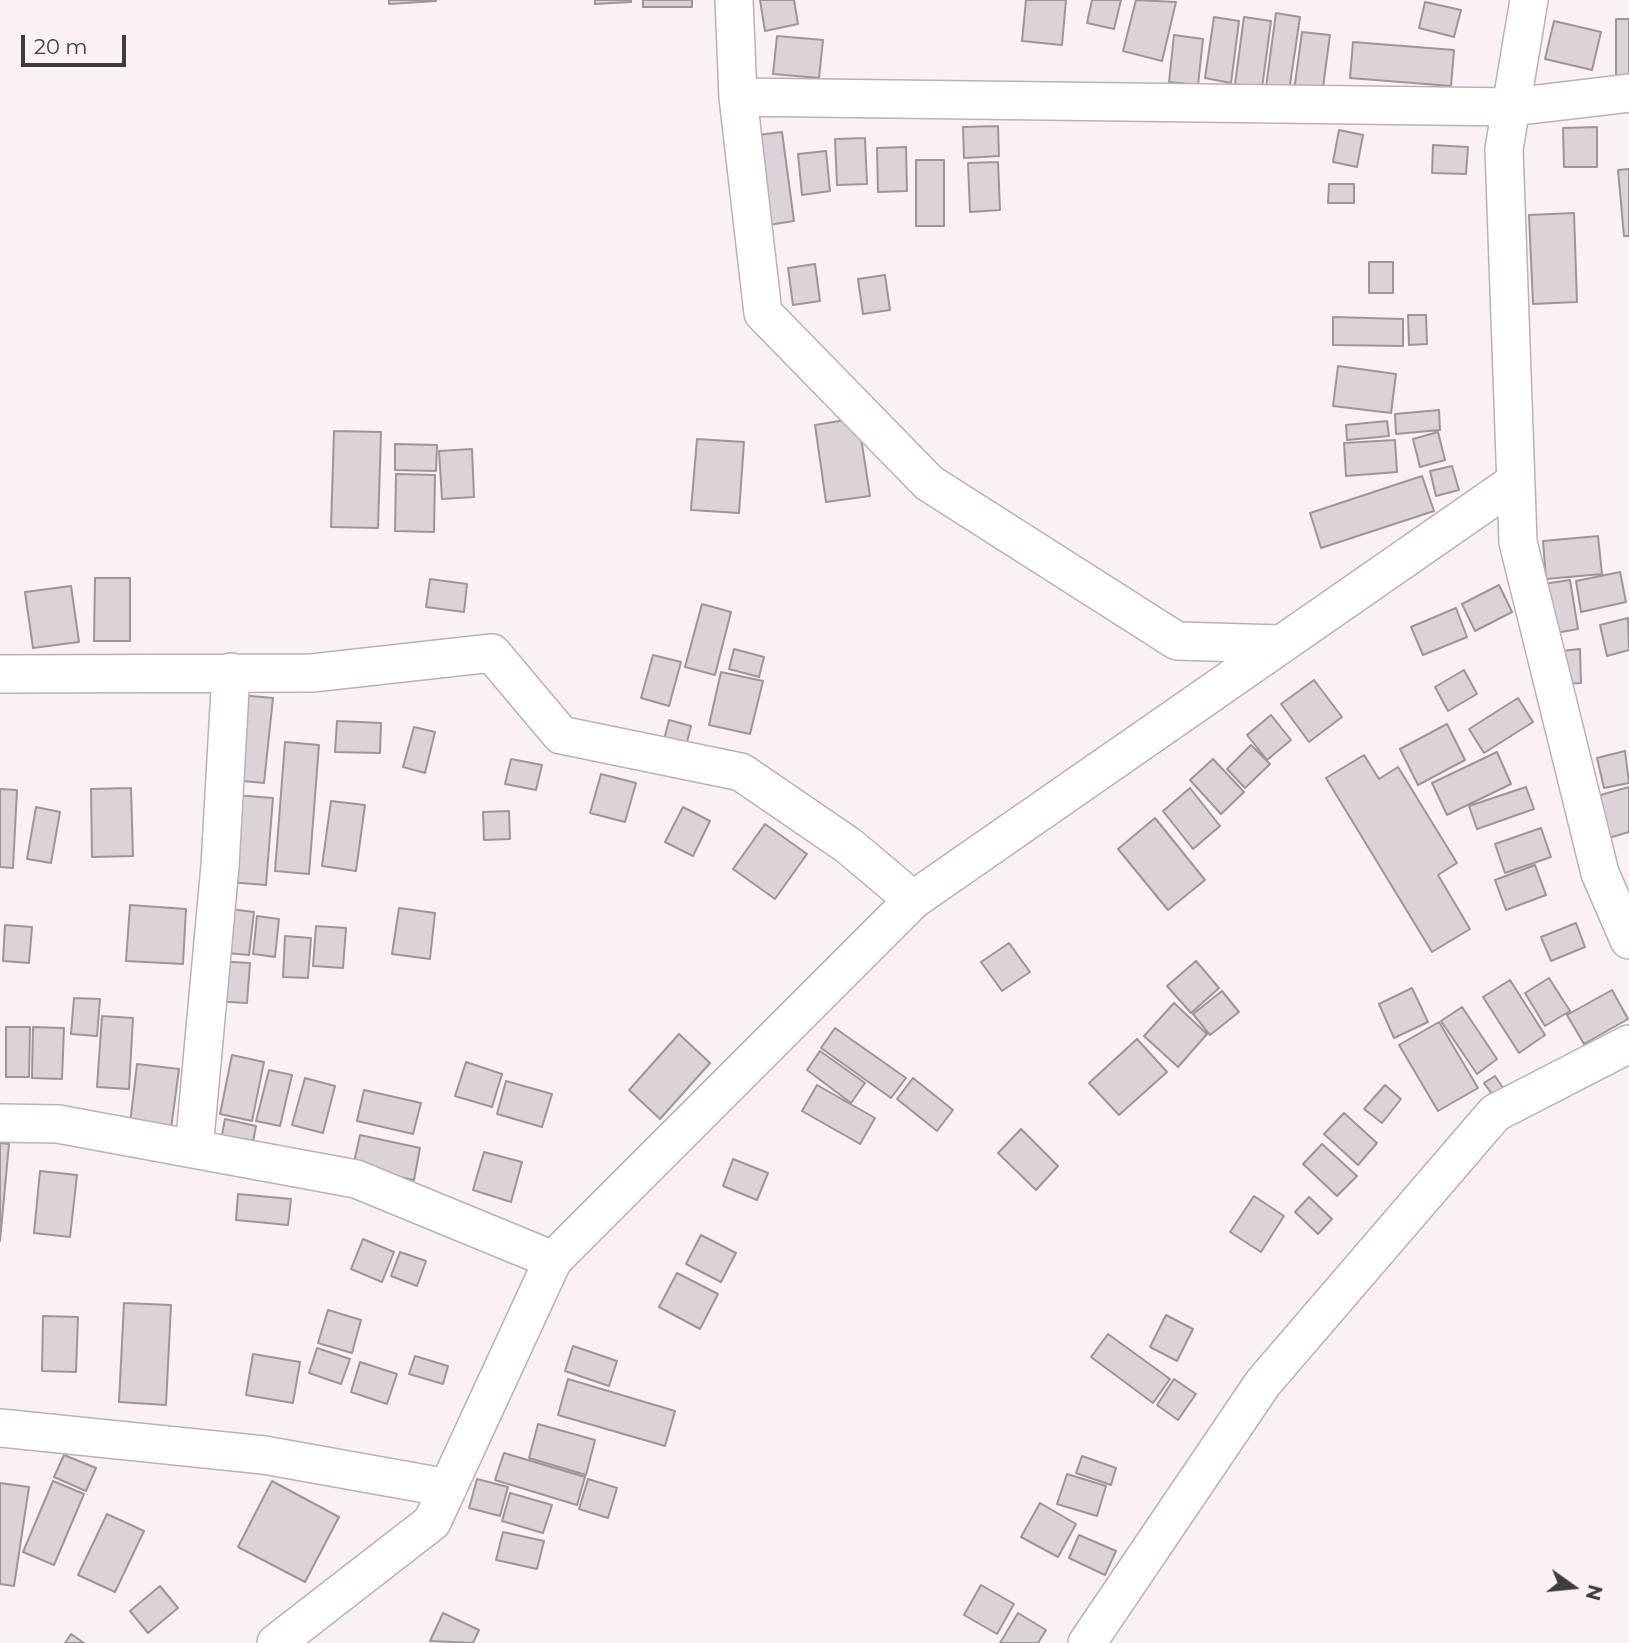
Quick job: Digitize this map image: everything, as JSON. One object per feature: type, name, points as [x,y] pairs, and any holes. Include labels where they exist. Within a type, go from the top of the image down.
[{"type":"street","points":[[734,0],[738,97],[763,313],[929,482],[1177,641],[1281,644]]},
{"type":"street","points":[[1529,0],[1504,149],[1518,542],[1600,873],[1629,940]]},
{"type":"street","points":[[738,97],[1512,107],[1629,93]]},
{"type":"street","points":[[276,1643],[432,1522],[553,1260],[913,900],[1515,482]]},
{"type":"street","points":[[0,674],[104,676],[231,672],[313,673],[492,653],[561,735],[741,772],[849,846],[913,900]]},
{"type":"street","points":[[194,1149],[220,866],[231,672]]},
{"type":"street","points":[[1087,1643],[1263,1383],[1495,1113],[1629,1044]]},
{"type":"street","points":[[0,1123],[58,1124],[356,1179],[553,1260]]},
{"type":"street","points":[[0,1428],[264,1455],[448,1488]]},
{"type":"building","points":[[389,0],[436,0],[436,1],[389,4]]},
{"type":"building","points":[[595,0],[631,0],[631,2],[595,4]]},
{"type":"building","points":[[643,0],[692,0],[692,7],[643,7]]},
{"type":"building","points":[[760,0],[794,0],[798,24],[765,31]]},
{"type":"building","points":[[1026,0],[1066,0],[1062,45],[1022,41]]},
{"type":"building","points":[[1092,0],[1121,0],[1114,29],[1087,23]]},
{"type":"building","points":[[1136,0],[1176,2],[1162,61],[1123,51]]},
{"type":"building","points":[[1425,2],[1461,10],[1454,37],[1419,28]]},
{"type":"building","points":[[1276,13],[1300,17],[1289,91],[1266,87]]},
{"type":"building","points":[[1214,17],[1239,21],[1231,83],[1205,78]]},
{"type":"building","points":[[1244,17],[1271,21],[1262,88],[1235,84]]},
{"type":"building","points":[[1616,19],[1629,19],[1629,77],[1616,77]]},
{"type":"building","points":[[1554,21],[1601,32],[1592,70],[1545,59]]},
{"type":"building","points":[[1302,32],[1330,35],[1322,95],[1294,91]]},
{"type":"building","points":[[1174,35],[1203,39],[1198,85],[1169,82]]},
{"type":"building","points":[[777,36],[823,40],[819,78],[773,74]]},
{"type":"building","points":[[1353,42],[1454,50],[1451,86],[1350,78]]},
{"type":"building","points":[[998,126],[999,156],[964,158],[963,127]]},
{"type":"building","points":[[1597,127],[1597,167],[1564,167],[1563,128]]},
{"type":"building","points":[[1339,130],[1363,135],[1357,167],[1333,162]]},
{"type":"building","points":[[782,132],[794,221],[762,226],[750,136]]},
{"type":"building","points":[[865,138],[867,184],[837,185],[835,139]]},
{"type":"building","points":[[1433,145],[1468,147],[1466,174],[1432,173]]},
{"type":"building","points":[[906,147],[907,191],[878,192],[877,148]]},
{"type":"building","points":[[826,151],[830,191],[802,195],[798,154]]},
{"type":"building","points":[[916,160],[944,160],[944,226],[916,226]]},
{"type":"building","points":[[998,162],[1000,210],[970,212],[968,163]]},
{"type":"building","points":[[1629,169],[1629,236],[1624,236],[1618,170]]},
{"type":"building","points":[[1329,184],[1354,184],[1354,203],[1328,203]]},
{"type":"building","points":[[1574,213],[1577,302],[1533,304],[1529,215]]},
{"type":"building","points":[[1369,262],[1393,262],[1393,293],[1369,293]]},
{"type":"building","points":[[815,264],[820,301],[793,305],[788,268]]},
{"type":"building","points":[[885,275],[890,310],[863,314],[858,279]]},
{"type":"building","points":[[1408,315],[1426,315],[1427,344],[1409,345]]},
{"type":"building","points":[[1333,317],[1403,319],[1403,346],[1333,345]]},
{"type":"building","points":[[1338,366],[1396,374],[1391,413],[1333,406]]},
{"type":"building","points":[[1439,410],[1440,430],[1396,434],[1395,414]]},
{"type":"building","points":[[858,418],[870,496],[826,502],[815,425]]},
{"type":"building","points":[[1387,421],[1389,436],[1347,440],[1346,425]]},
{"type":"building","points":[[334,431],[381,432],[378,528],[331,527]]},
{"type":"building","points":[[1438,432],[1445,460],[1420,467],[1413,439]]},
{"type":"building","points":[[697,439],[744,442],[739,513],[691,510]]},
{"type":"building","points":[[1395,440],[1397,472],[1346,476],[1344,443]]},
{"type":"building","points":[[395,444],[437,445],[436,471],[395,470]]},
{"type":"building","points":[[472,449],[474,497],[442,499],[439,451]]},
{"type":"building","points":[[1452,466],[1459,490],[1436,496],[1430,471]]},
{"type":"building","points":[[396,474],[435,475],[434,532],[395,531]]},
{"type":"building","points":[[1422,476],[1434,511],[1321,548],[1310,513]]},
{"type":"building","points":[[1598,536],[1602,574],[1546,579],[1543,541]]},
{"type":"building","points":[[1620,572],[1626,602],[1581,612],[1576,581]]},
{"type":"building","points":[[95,578],[130,578],[130,641],[94,641]]},
{"type":"building","points":[[430,579],[467,584],[464,612],[426,607]]},
{"type":"building","points":[[1570,580],[1578,629],[1545,635],[1537,585]]},
{"type":"building","points":[[1499,585],[1512,612],[1475,631],[1462,604]]},
{"type":"building","points":[[71,586],[79,642],[33,648],[25,592]]},
{"type":"building","points":[[702,604],[731,612],[715,675],[685,667]]},
{"type":"building","points":[[1456,608],[1467,637],[1423,655],[1411,627]]},
{"type":"building","points":[[1628,618],[1629,650],[1607,656],[1600,625]]},
{"type":"building","points":[[734,649],[764,657],[759,677],[729,669]]},
{"type":"building","points":[[1580,649],[1581,683],[1562,684],[1561,651]]},
{"type":"building","points":[[653,655],[681,662],[669,706],[641,698]]},
{"type":"building","points":[[1464,670],[1477,694],[1448,711],[1435,687]]},
{"type":"building","points":[[721,672],[763,681],[750,734],[709,725]]},
{"type":"building","points":[[1314,680],[1342,717],[1309,742],[1281,704]]},
{"type":"building","points":[[240,695],[273,698],[264,783],[232,780]]},
{"type":"building","points":[[1518,698],[1533,722],[1484,753],[1469,729]]},
{"type":"building","points":[[1271,715],[1291,740],[1267,760],[1247,735]]},
{"type":"building","points":[[669,720],[691,726],[686,746],[664,740]]},
{"type":"building","points":[[337,721],[381,723],[380,753],[335,752]]},
{"type":"building","points":[[1447,724],[1465,760],[1418,785],[1400,749]]},
{"type":"building","points":[[414,727],[435,732],[425,773],[403,767]]},
{"type":"building","points":[[285,742],[319,745],[309,874],[275,871]]},
{"type":"building","points":[[1251,745],[1270,764],[1245,788],[1227,769]]},
{"type":"building","points":[[1625,751],[1629,783],[1604,788],[1597,758]]},
{"type":"building","points":[[1497,752],[1511,784],[1447,815],[1432,783]]},
{"type":"building","points":[[1364,755],[1379,779],[1398,767],[1457,863],[1438,875],[1470,929],[1432,952],[1326,778]]},
{"type":"building","points":[[511,759],[542,765],[536,790],[505,784]]},
{"type":"building","points":[[1213,759],[1244,792],[1221,814],[1190,780]]},
{"type":"building","points":[[601,774],[636,783],[625,822],[590,813]]},
{"type":"building","points":[[1526,787],[1534,809],[1477,829],[1469,806]]},
{"type":"building","points":[[1629,787],[1629,832],[1602,840],[1590,798]]},
{"type":"building","points":[[131,788],[133,856],[92,857],[91,789]]},
{"type":"building","points":[[1190,788],[1220,826],[1193,849],[1163,811]]},
{"type":"building","points":[[0,789],[17,790],[13,868],[0,867]]},
{"type":"building","points":[[235,795],[273,798],[266,885],[228,882]]},
{"type":"building","points":[[331,801],[365,805],[356,871],[322,866]]},
{"type":"building","points":[[36,807],[60,812],[51,863],[27,859]]},
{"type":"building","points":[[683,807],[710,821],[693,856],[665,842]]},
{"type":"building","points":[[509,811],[510,839],[484,840],[483,812]]},
{"type":"building","points":[[1155,818],[1205,880],[1168,910],[1118,849]]},
{"type":"building","points":[[765,824],[807,854],[775,899],[733,869]]},
{"type":"building","points":[[1541,828],[1551,857],[1505,873],[1495,844]]},
{"type":"building","points":[[1535,865],[1546,895],[1506,910],[1495,880]]},
{"type":"building","points":[[130,905],[186,909],[183,964],[126,961]]},
{"type":"building","points":[[222,908],[254,912],[249,955],[217,952]]},
{"type":"building","points":[[399,908],[435,913],[430,959],[392,954]]},
{"type":"building","points":[[257,916],[279,919],[275,957],[253,954]]},
{"type":"building","points":[[1576,923],[1585,947],[1551,961],[1541,937]]},
{"type":"building","points":[[5,925],[32,927],[29,963],[3,961]]},
{"type":"building","points":[[316,926],[346,928],[343,968],[313,966]]},
{"type":"building","points":[[285,936],[311,938],[308,978],[283,977]]},
{"type":"building","points":[[1009,943],[1030,972],[1002,991],[981,962]]},
{"type":"building","points":[[215,961],[250,963],[247,1003],[212,1001]]},
{"type":"building","points":[[1196,961],[1219,988],[1191,1013],[1167,986]]},
{"type":"building","points":[[1549,978],[1570,1011],[1545,1026],[1525,993]]},
{"type":"building","points":[[1510,980],[1545,1035],[1519,1053],[1483,997]]},
{"type":"building","points":[[1412,988],[1428,1022],[1394,1038],[1379,1004]]},
{"type":"building","points":[[1612,990],[1628,1019],[1584,1044],[1567,1015]]},
{"type":"building","points":[[1222,991],[1239,1012],[1210,1035],[1193,1014]]},
{"type":"building","points":[[74,998],[100,999],[97,1036],[71,1034]]},
{"type":"building","points":[[1174,1003],[1207,1034],[1178,1067],[1144,1036]]},
{"type":"building","points":[[1462,1007],[1497,1059],[1477,1074],[1441,1021]]},
{"type":"building","points":[[102,1016],[133,1018],[129,1089],[97,1087]]},
{"type":"building","points":[[1439,1022],[1478,1088],[1438,1111],[1399,1045]]},
{"type":"building","points":[[6,1027],[30,1027],[29,1077],[6,1077]]},
{"type":"building","points":[[33,1027],[64,1028],[62,1079],[32,1078]]},
{"type":"building","points":[[835,1028],[906,1078],[891,1098],[821,1048]]},
{"type":"building","points":[[679,1034],[710,1063],[660,1119],[629,1090]]},
{"type":"building","points":[[1137,1039],[1167,1072],[1119,1115],[1089,1083]]},
{"type":"building","points":[[820,1051],[865,1083],[851,1103],[807,1070]]},
{"type":"building","points":[[232,1055],[264,1062],[252,1121],[220,1114]]},
{"type":"building","points":[[466,1062],[502,1074],[492,1107],[455,1096]]},
{"type":"building","points":[[137,1064],[179,1069],[170,1136],[129,1132]]},
{"type":"building","points":[[269,1070],[292,1075],[280,1126],[256,1121]]},
{"type":"building","points":[[1495,1076],[1511,1100],[1501,1107],[1484,1083]]},
{"type":"building","points":[[305,1078],[335,1086],[323,1133],[292,1125]]},
{"type":"building","points":[[913,1078],[953,1110],[937,1131],[897,1099]]},
{"type":"building","points":[[506,1081],[552,1094],[542,1127],[497,1114]]},
{"type":"building","points":[[817,1085],[875,1118],[860,1144],[802,1111]]},
{"type":"building","points":[[1385,1085],[1401,1099],[1382,1123],[1364,1109]]},
{"type":"building","points":[[364,1090],[421,1103],[413,1134],[357,1121]]},
{"type":"building","points":[[1344,1113],[1377,1143],[1358,1165],[1324,1134]]},
{"type":"building","points":[[225,1119],[256,1126],[251,1152],[220,1145]]},
{"type":"building","points":[[1021,1129],[1058,1166],[1036,1190],[998,1153]]},
{"type":"building","points":[[360,1135],[420,1148],[414,1180],[353,1167]]},
{"type":"building","points":[[0,1143],[9,1144],[0,1241]]},
{"type":"building","points":[[1322,1144],[1357,1176],[1337,1196],[1303,1164]]},
{"type":"building","points":[[484,1152],[522,1162],[511,1202],[473,1190]]},
{"type":"building","points":[[733,1159],[768,1173],[757,1200],[723,1186]]},
{"type":"building","points":[[40,1171],[77,1175],[70,1237],[34,1233]]},
{"type":"building","points":[[238,1194],[291,1199],[288,1225],[236,1220]]},
{"type":"building","points":[[1254,1196],[1284,1216],[1261,1252],[1230,1232]]},
{"type":"building","points":[[1309,1197],[1332,1219],[1318,1234],[1295,1212]]},
{"type":"building","points":[[701,1235],[736,1253],[721,1282],[686,1264]]},
{"type":"building","points":[[363,1239],[394,1252],[382,1282],[351,1269]]},
{"type":"building","points":[[400,1252],[426,1261],[417,1286],[391,1276]]},
{"type":"building","points":[[677,1273],[718,1294],[700,1329],[659,1307]]},
{"type":"building","points":[[124,1303],[171,1305],[166,1405],[119,1402]]},
{"type":"building","points":[[328,1310],[361,1320],[352,1353],[318,1343]]},
{"type":"building","points":[[1166,1315],[1193,1329],[1177,1361],[1150,1347]]},
{"type":"building","points":[[43,1316],[78,1317],[76,1372],[42,1371]]},
{"type":"building","points":[[1108,1334],[1170,1379],[1153,1403],[1091,1357]]},
{"type":"building","points":[[573,1346],[617,1361],[609,1386],[565,1371]]},
{"type":"building","points":[[317,1348],[350,1359],[341,1384],[309,1373]]},
{"type":"building","points":[[253,1354],[300,1362],[293,1403],[246,1395]]},
{"type":"building","points":[[415,1356],[448,1366],[443,1384],[409,1374]]},
{"type":"building","points":[[360,1362],[397,1374],[387,1404],[351,1392]]},
{"type":"building","points":[[568,1379],[675,1411],[665,1446],[558,1415]]},
{"type":"building","points":[[1174,1379],[1196,1394],[1178,1420],[1157,1405]]},
{"type":"building","points":[[538,1424],[595,1440],[586,1475],[529,1458]]},
{"type":"building","points":[[504,1453],[585,1477],[577,1505],[495,1480]]},
{"type":"building","points":[[64,1455],[96,1468],[86,1491],[54,1477]]},
{"type":"building","points":[[1082,1456],[1116,1468],[1111,1485],[1076,1473]]},
{"type":"building","points":[[1067,1474],[1106,1486],[1097,1516],[1057,1504]]},
{"type":"building","points":[[477,1479],[508,1487],[500,1516],[469,1508]]},
{"type":"building","points":[[588,1479],[617,1488],[608,1518],[579,1509]]},
{"type":"building","points":[[53,1481],[84,1494],[54,1565],[23,1552]]},
{"type":"building","points":[[272,1481],[339,1517],[305,1582],[238,1547]]},
{"type":"building","points":[[0,1483],[29,1487],[14,1586],[0,1584]]},
{"type":"building","points":[[510,1493],[552,1505],[543,1533],[502,1521]]},
{"type":"building","points":[[1040,1503],[1076,1524],[1058,1557],[1021,1537]]},
{"type":"building","points":[[107,1514],[144,1531],[115,1592],[78,1575]]},
{"type":"building","points":[[503,1532],[544,1541],[537,1569],[496,1560]]},
{"type":"building","points":[[1079,1535],[1116,1551],[1105,1575],[1069,1558]]},
{"type":"building","points":[[981,1585],[1014,1604],[997,1634],[964,1615]]},
{"type":"building","points":[[160,1586],[178,1608],[148,1633],[130,1611]]},
{"type":"building","points":[[443,1613],[479,1630],[473,1643],[430,1641]]},
{"type":"building","points":[[1018,1613],[1046,1630],[1038,1643],[1000,1643]]},
{"type":"building","points":[[71,1634],[84,1643],[65,1643]]}]
